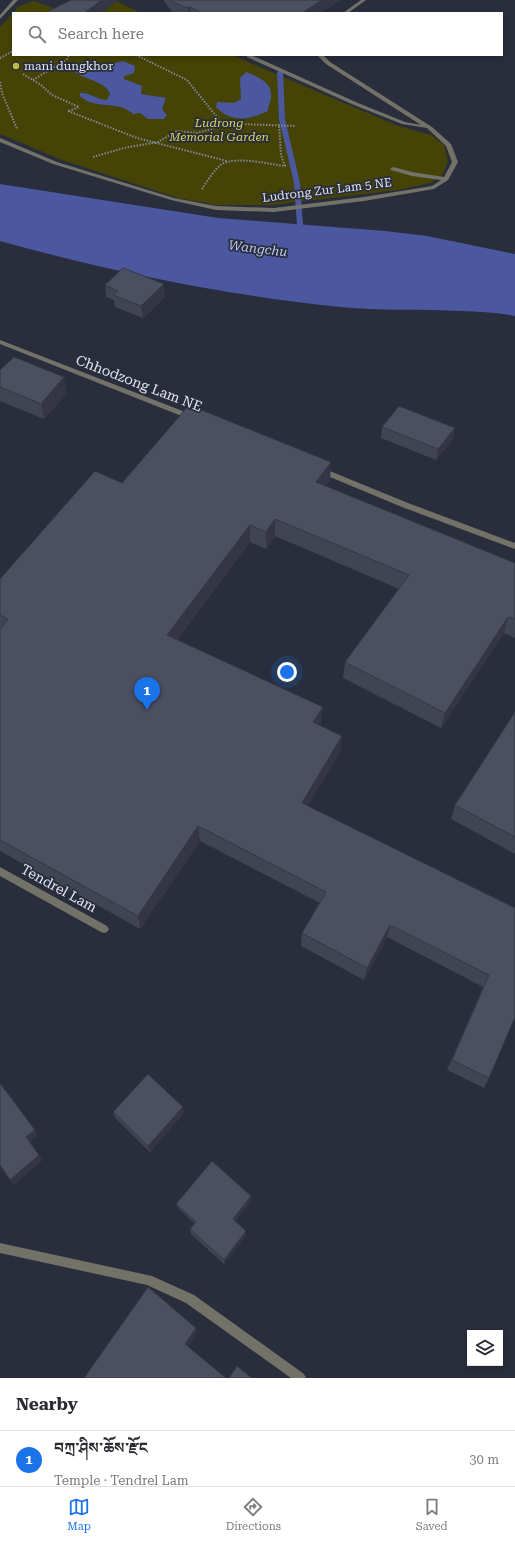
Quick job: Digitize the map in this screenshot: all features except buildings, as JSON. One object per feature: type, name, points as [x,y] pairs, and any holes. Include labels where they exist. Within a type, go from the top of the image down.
[{"type":"street","points":[[0,18],[16,0]]},
{"type":"street","points":[[346,12],[361,0]]},
{"type":"street","points":[[249,56],[356,104],[404,123],[430,128]]},
{"type":"street","points":[[321,56],[328,62],[430,128],[449,145],[455,162],[446,179],[412,174],[393,169]]},
{"type":"street","name":"Ludrong Zur Lam 5 NE","points":[[0,140],[55,164],[173,199],[216,208],[274,210],[434,187],[446,179]]},
{"type":"street","name":"Chhodzong Lam NE","points":[[0,342],[202,421]]},
{"type":"street","points":[[315,467],[405,505],[515,546]]},
{"type":"street","name":"Tendrel Lam","points":[[0,872],[104,929]]},
{"type":"street","points":[[0,1248],[148,1280],[190,1299],[300,1378]]},
{"type":"path","points":[[0,58],[12,52]]},
{"type":"path","points":[[33,80],[67,59],[69,56]]},
{"type":"path","points":[[138,56],[187,80],[193,89],[208,104],[221,122],[245,126],[281,124],[296,126]]},
{"type":"path","points":[[23,74],[52,95],[71,102],[79,107],[68,111],[137,138],[158,142],[176,149],[227,161],[238,160],[285,166],[281,155],[281,124]]},
{"type":"path","points":[[0,82],[2,93],[16,129],[20,131]]},
{"type":"path","points":[[90,158],[124,148],[158,142],[177,131],[184,134],[193,135],[230,124]]},
{"type":"path","points":[[199,192],[220,165],[227,161]]},
{"type":"green space","name":"Ludrong Memorial Garden","points":[[34,1],[64,12],[14,12],[19,6]]},
{"type":"green space","points":[[116,1],[139,12],[96,12]]},
{"type":"green space","name":"Ludrong Memorial Garden","points":[[12,14],[12,56],[234,56],[396,125],[431,135],[444,145],[448,161],[443,174],[431,183],[398,190],[272,205],[217,205],[178,198],[62,160],[0,134],[0,27]]},
{"type":"water","points":[[123,61],[135,66],[134,73],[124,76],[124,79],[142,86],[141,94],[166,98],[162,109],[167,115],[164,119],[148,119],[140,113],[133,114],[120,107],[93,103],[80,96],[80,93],[84,93],[107,100],[110,94],[108,90],[100,83],[73,71],[87,65],[110,64]]},
{"type":"water","points":[[246,72],[260,78],[270,88],[271,98],[268,111],[247,118],[234,118],[228,116],[216,107],[217,102],[234,103],[241,99],[240,78]]},
{"type":"water","name":"Wangchu","points":[[0,184],[218,218],[385,231],[427,236],[515,254],[515,316],[446,310],[355,308],[297,302],[211,289],[84,263],[0,241]]},
{"type":"waterway","points":[[280,72],[282,119],[297,183],[300,225]]},
{"type":"place","name":"mani dungkhor","points":[[16,66]]},
{"type":"place","name":"བཀྲ་ཤིས་ཆོས་རྫོང","points":[[147,710]]}]
